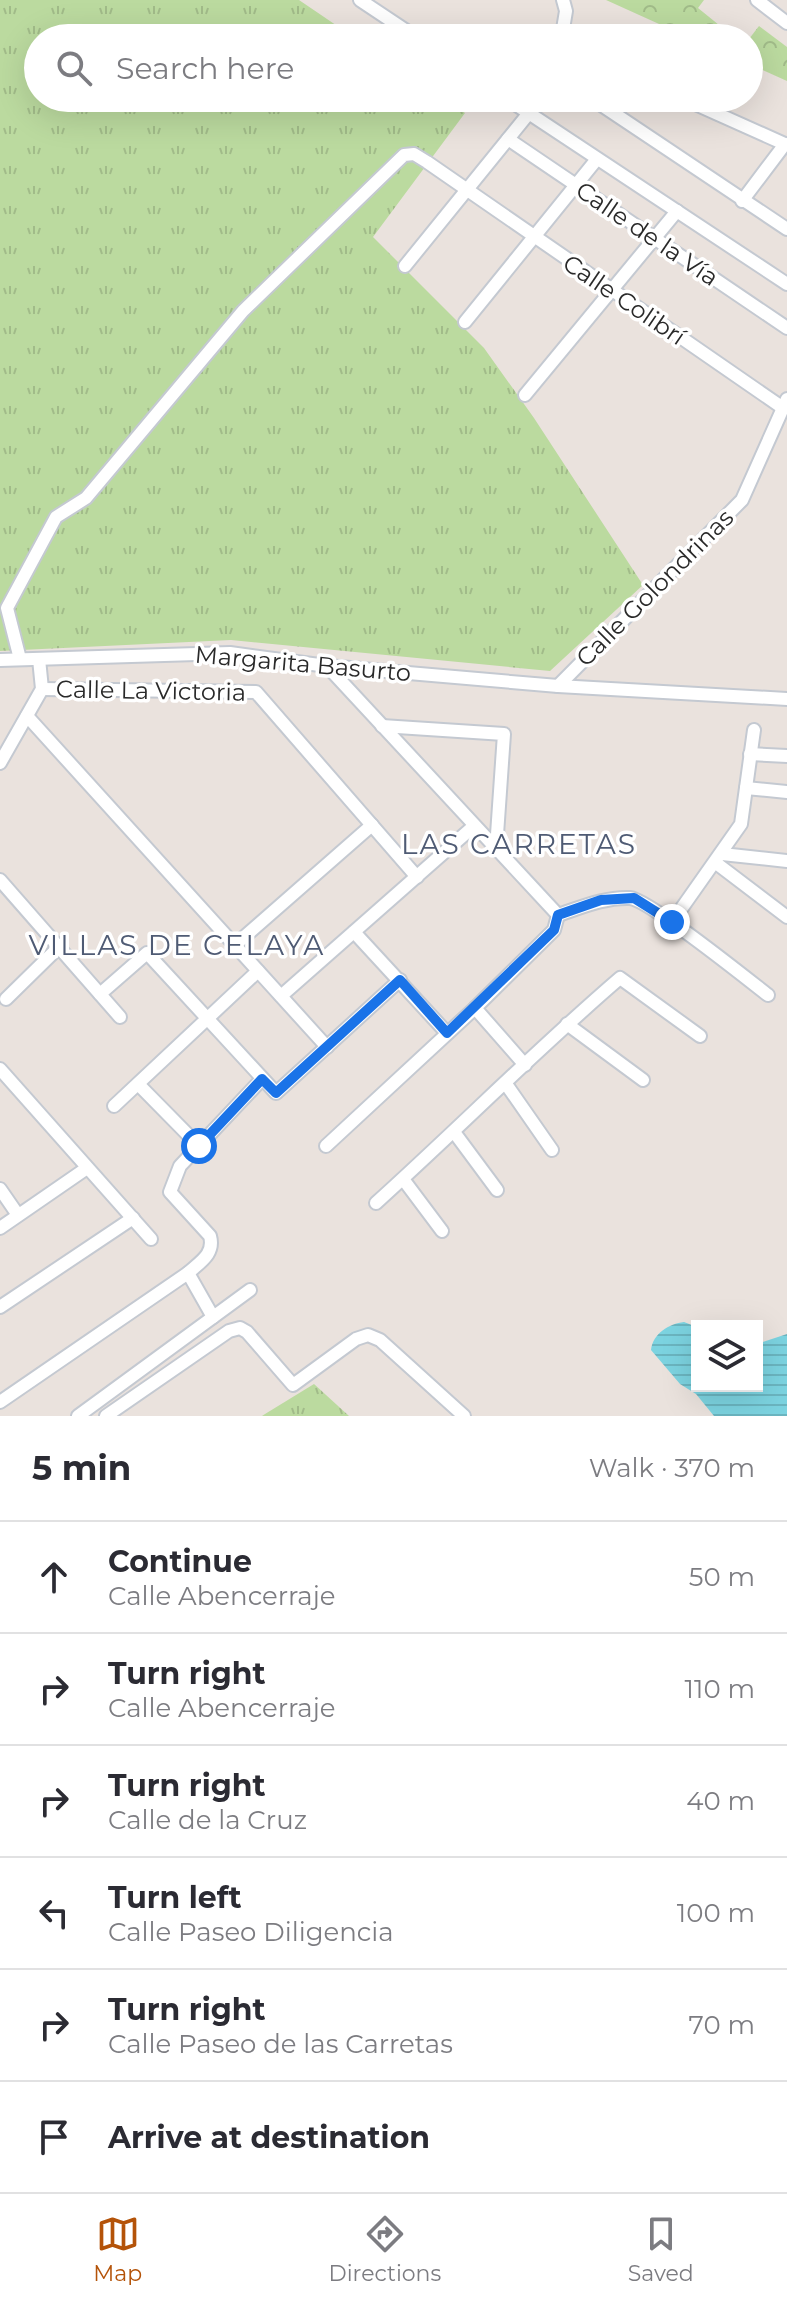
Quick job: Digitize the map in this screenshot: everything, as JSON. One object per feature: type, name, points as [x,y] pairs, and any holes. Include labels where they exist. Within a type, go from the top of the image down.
[{"type":"street","points":[[360,0],[396,24]]},
{"type":"street","points":[[563,0],[566,11],[564,24]]},
{"type":"street","points":[[757,0],[781,12],[787,23]]},
{"type":"street","points":[[612,112],[787,229]]},
{"type":"street","points":[[714,112],[786,144],[742,201]]},
{"type":"street","points":[[405,266],[529,113]]},
{"type":"street","name":"Calle de la Vía","points":[[529,113],[787,284]]},
{"type":"street","name":"Calle de la Vía","points":[[508,139],[787,328]]},
{"type":"street","name":"Calle Colibrí","points":[[20,659],[7,608],[56,517],[86,498],[243,311],[404,155],[414,154],[611,291],[785,403]]},
{"type":"street","points":[[465,322],[597,159]]},
{"type":"street","points":[[525,395],[677,211]]},
{"type":"street","name":"Calle Golondrinas","points":[[558,686],[742,500],[785,403]]},
{"type":"street","name":"Margarita Basurto","points":[[0,660],[230,653],[327,666],[558,686],[787,699]]},
{"type":"street","points":[[0,763],[42,689],[39,659]]},
{"type":"street","points":[[327,666],[558,915]]},
{"type":"street","name":"Calle La Victoria","points":[[42,689],[256,692],[417,877]]},
{"type":"street","points":[[27,716],[327,1047]]},
{"type":"street","points":[[382,726],[504,734],[496,849]]},
{"type":"street","points":[[672,922],[741,824],[754,730]]},
{"type":"street","points":[[750,754],[787,756]]},
{"type":"street","points":[[746,788],[787,792]]},
{"type":"street","points":[[235,945],[372,825]]},
{"type":"street","points":[[281,996],[474,826]]},
{"type":"street","points":[[719,858],[787,861]]},
{"type":"street","points":[[719,858],[787,917]]},
{"type":"street","points":[[0,880],[120,1017]]},
{"type":"street","points":[[558,915],[601,900],[634,898],[672,922],[768,995]]},
{"type":"street","points":[[326,1146],[554,930],[558,915]]},
{"type":"street","points":[[354,932],[447,1033]]},
{"type":"street","points":[[6,999],[59,947]]},
{"type":"street","points":[[100,994],[147,953],[276,1093],[400,980]]},
{"type":"street","points":[[114,1106],[258,971]]},
{"type":"street","points":[[376,1203],[620,978],[700,1036]]},
{"type":"street","points":[[475,1008],[525,1065]]},
{"type":"street","points":[[567,1024],[643,1080]]},
{"type":"street","points":[[0,1069],[151,1239]]},
{"type":"street","points":[[0,1402],[188,1273],[210,1253],[210,1236],[170,1192],[180,1166],[262,1079]]},
{"type":"street","points":[[138,1084],[199,1146]]},
{"type":"street","points":[[506,1084],[552,1150]]},
{"type":"street","points":[[454,1132],[497,1190]]},
{"type":"street","points":[[0,1228],[87,1168]]},
{"type":"street","points":[[403,1179],[442,1231]]},
{"type":"street","points":[[0,1189],[18,1215]]},
{"type":"street","points":[[0,1307],[133,1218]]},
{"type":"street","points":[[188,1273],[213,1317]]},
{"type":"street","points":[[78,1416],[250,1290]]},
{"type":"street","points":[[106,1416],[229,1331],[240,1328],[247,1332],[293,1385],[356,1339],[368,1335],[380,1340],[464,1416]]},
{"type":"green space","points":[[0,0],[299,0],[334,24],[24,24],[24,112],[465,113],[373,237],[484,348],[534,418],[643,585],[550,671],[231,640],[0,651]]},
{"type":"green space","points":[[606,0],[704,0],[698,8],[718,24],[659,24]]},
{"type":"green space","points":[[763,29],[787,47],[787,81],[763,70]]},
{"type":"green space","points":[[314,1384],[349,1416],[262,1416],[265,1414]]},
{"type":"water","points":[[684,1322],[691,1325],[691,1391],[680,1384],[651,1350],[655,1339],[673,1325]]},
{"type":"water","points":[[787,1334],[787,1416],[714,1416],[693,1392],[763,1392],[763,1342]]},
{"type":"district","name":"LAS CARRETAS","points":[[519,844]]},
{"type":"district","name":"VILLAS DE CELAYA","points":[[177,945]]},
{"type":"route","points":[[199,1146],[262,1079],[276,1093],[400,980],[447,1033],[554,930],[558,915],[601,900],[634,898],[672,922]]}]
